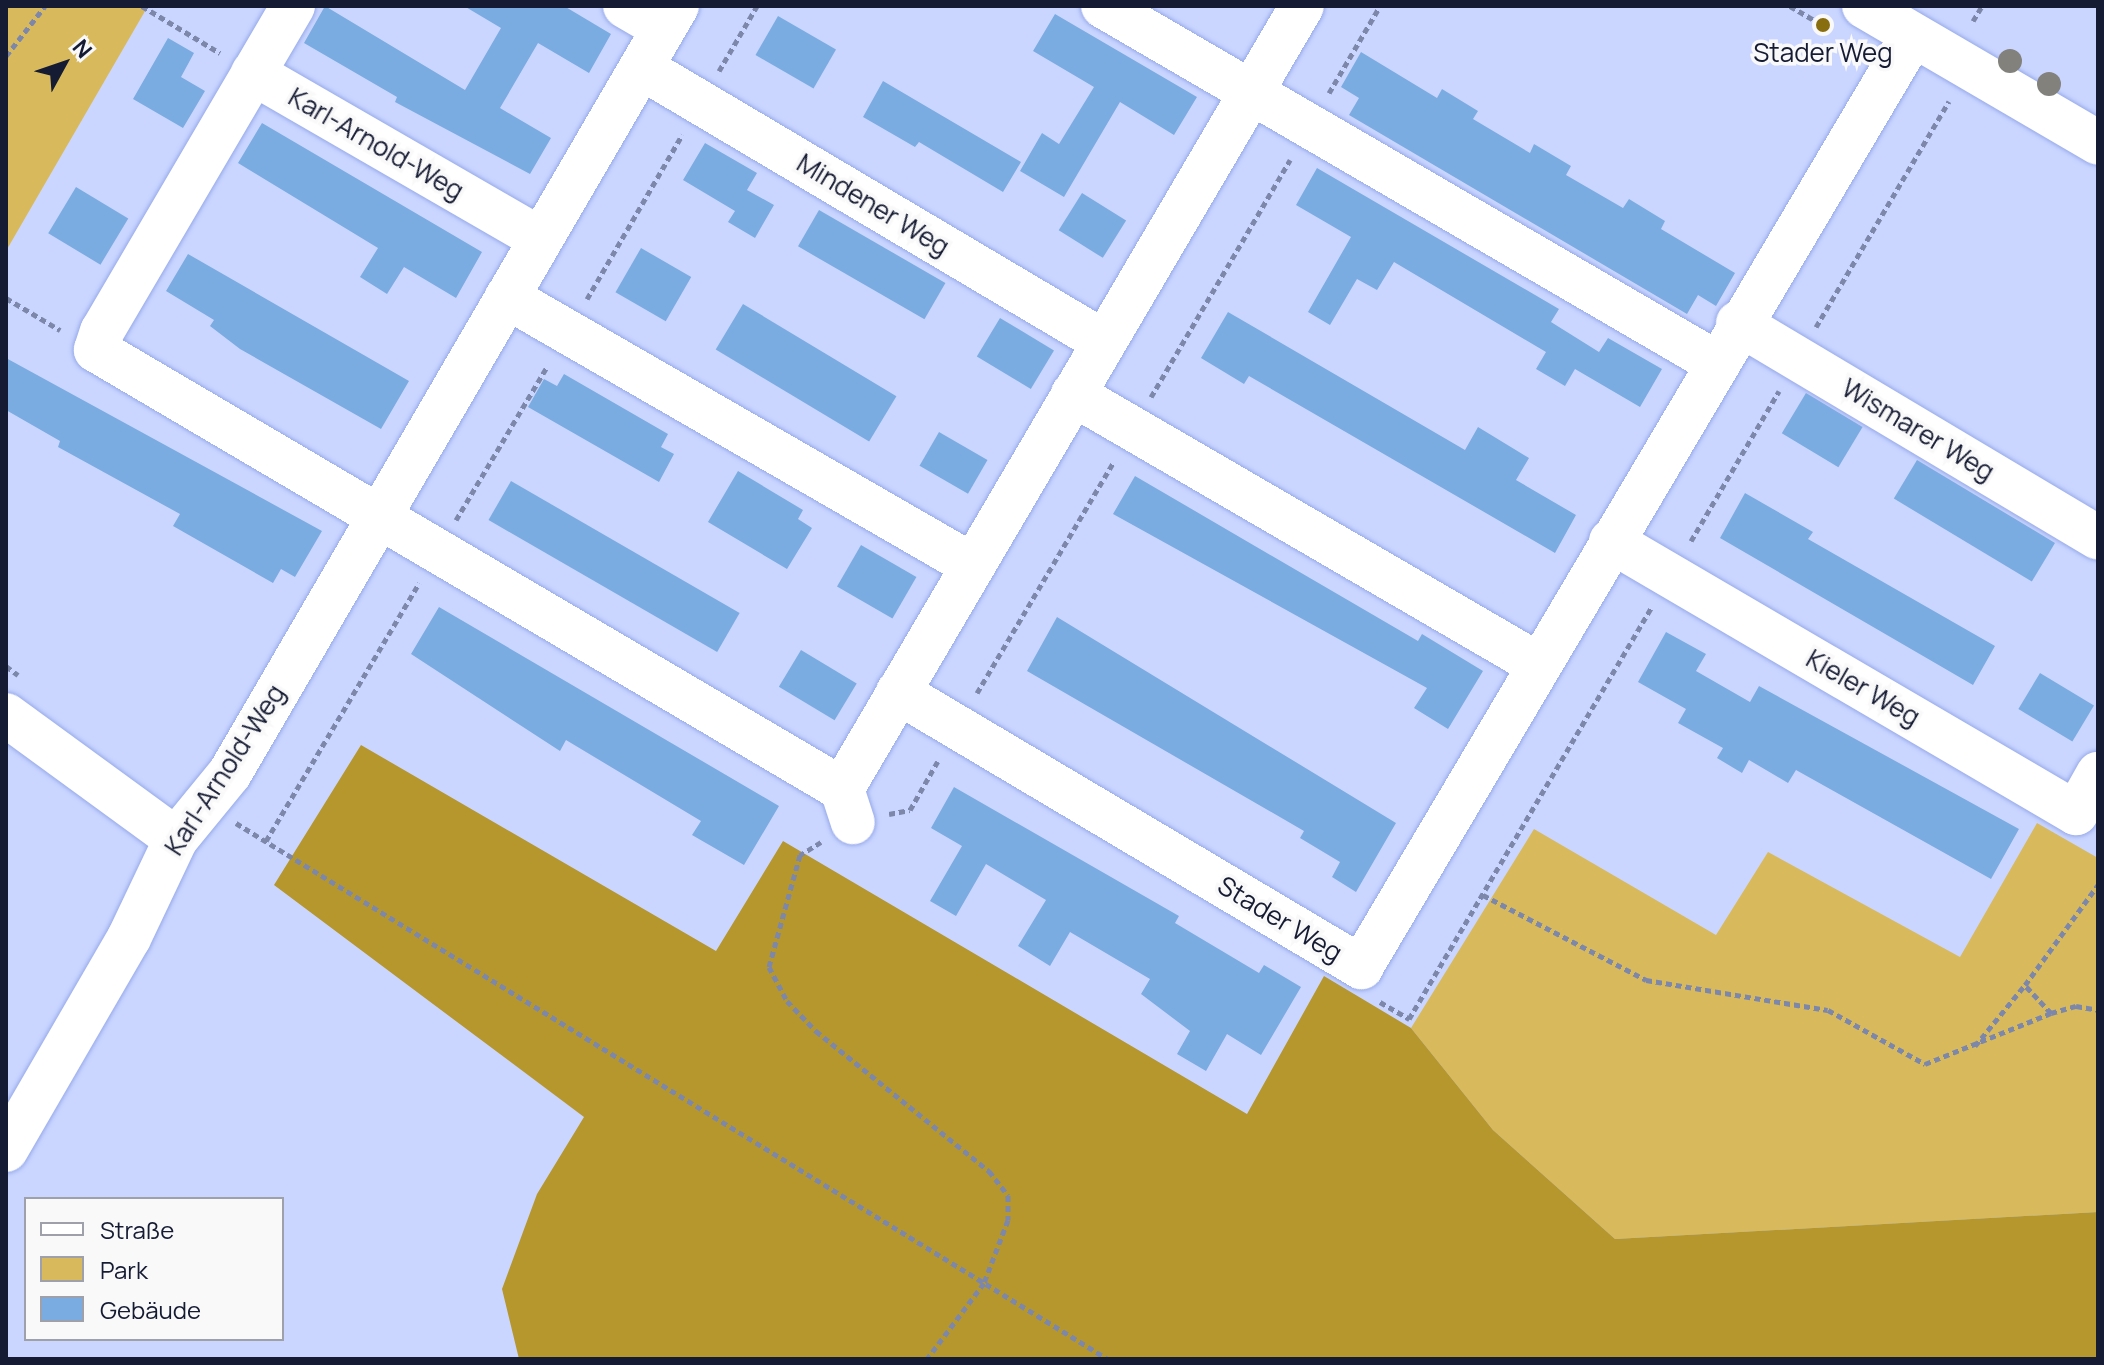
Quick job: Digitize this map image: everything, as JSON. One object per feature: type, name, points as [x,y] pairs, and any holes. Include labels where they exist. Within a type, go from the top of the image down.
[{"type":"street","points":[[293,6],[96,350],[438,551],[847,806],[898,692],[1302,6]]},
{"type":"street","name":"Karl-Arnold-Weg","points":[[6,1150],[129,938],[176,839],[230,773],[670,17],[625,6]]},
{"type":"street","points":[[1103,6],[1715,362]]},
{"type":"street","points":[[1864,6],[2098,143]]},
{"type":"street","name":"Stader Weg","points":[[898,692],[1361,967],[1738,323],[1913,35]]},
{"type":"street","name":"Mindener Weg","points":[[642,68],[1104,342]]},
{"type":"street","name":"Karl-Arnold-Weg","points":[[253,73],[541,239]]},
{"type":"street","points":[[507,297],[972,565]]},
{"type":"street","name":"Wismarer Weg","points":[[1738,323],[2098,538]]},
{"type":"street","points":[[1073,394],[1539,665]]},
{"type":"street","name":"Kieler Weg","points":[[1611,541],[2076,813],[2098,774]]},
{"type":"street","points":[[6,715],[176,839]]},
{"type":"path","points":[[6,56],[45,6]]},
{"type":"path","points":[[142,6],[253,73]]},
{"type":"path","points":[[266,841],[757,6]]},
{"type":"path","points":[[1973,21],[1982,6]]},
{"type":"path","points":[[1361,967],[1352,986],[1409,1019],[1949,100],[1963,108]]},
{"type":"path","points":[[6,298],[96,350]]},
{"type":"path","points":[[847,806],[800,855],[769,967],[787,1001],[816,1031],[989,1171],[1008,1195],[1008,1220],[984,1283],[927,1359]]},
{"type":"path","points":[[232,821],[1108,1359]]},
{"type":"path","points":[[1974,1047],[2025,985],[2098,885]]},
{"type":"path","points":[[1483,895],[1646,980],[1828,1010],[1925,1064],[1974,1047],[2051,1013],[2076,1006],[2098,1010]]},
{"type":"path","points":[[2025,985],[2051,1013]]},
{"type":"green space","points":[[6,6],[148,6],[6,251]]},
{"type":"green space","points":[[2037,823],[2098,858],[2098,1212],[1615,1239],[1493,1130],[1411,1028],[1534,829],[1716,935],[1768,852],[1960,957]]},
{"type":"shaded area","points":[[361,745],[716,951],[783,841],[1247,1114],[1324,976],[1411,1028],[1493,1130],[1615,1239],[2098,1212],[2098,1359],[519,1359],[502,1289],[537,1194],[584,1117],[274,885]]},
{"type":"building","points":[[325,6],[465,90],[501,28],[464,6],[564,6],[611,34],[589,73],[538,43],[500,108],[551,138],[530,174],[395,102],[397,97],[304,43]]},
{"type":"building","points":[[1055,14],[1197,97],[1174,135],[1120,102],[1064,197],[1020,171],[1042,133],[1059,144],[1094,87],[1033,51]]},
{"type":"building","points":[[778,16],[836,50],[814,88],[756,55]]},
{"type":"building","points":[[168,38],[194,53],[181,77],[205,91],[183,128],[133,99]]},
{"type":"building","points":[[1361,52],[1437,98],[1442,89],[1478,111],[1473,119],[1530,153],[1534,144],[1571,166],[1566,175],[1623,208],[1629,199],[1665,221],[1661,229],[1735,273],[1716,306],[1698,295],[1687,314],[1349,115],[1359,98],[1341,87]]},
{"type":"building","points":[[883,81],[1021,162],[1003,192],[919,142],[915,147],[863,117]]},
{"type":"building","points":[[262,123],[482,252],[456,298],[404,267],[387,294],[360,277],[378,248],[238,163]]},
{"type":"building","points":[[705,143],[757,173],[747,190],[774,205],[755,238],[728,222],[735,211],[683,180]]},
{"type":"building","points":[[1317,168],[1559,309],[1551,322],[1599,352],[1608,338],[1662,369],[1640,407],[1575,369],[1565,386],[1536,369],[1546,352],[1394,262],[1377,290],[1357,279],[1330,325],[1308,312],[1351,237],[1296,205]]},
{"type":"building","points":[[76,187],[128,218],[100,265],[48,233]]},
{"type":"building","points":[[1082,193],[1126,221],[1103,258],[1059,230]]},
{"type":"building","points":[[819,210],[945,283],[924,319],[798,246]]},
{"type":"building","points":[[641,248],[691,277],[666,321],[616,292]]},
{"type":"building","points":[[188,254],[409,381],[381,429],[240,349],[210,326],[214,320],[166,291]]},
{"type":"building","points":[[743,304],[896,396],[869,442],[716,349]]},
{"type":"building","points":[[1228,312],[1465,450],[1478,427],[1529,458],[1516,480],[1576,515],[1555,553],[1249,376],[1244,384],[1201,358]]},
{"type":"building","points":[[1000,318],[1054,350],[1031,389],[977,357]]},
{"type":"building","points":[[6,358],[322,531],[295,577],[281,569],[273,583],[173,526],[180,514],[58,447],[60,441],[6,410]]},
{"type":"building","points":[[564,374],[668,434],[661,447],[674,454],[659,482],[528,407],[544,379],[557,386]]},
{"type":"building","points":[[1806,393],[1863,427],[1838,467],[1782,433]]},
{"type":"building","points":[[939,432],[987,460],[968,494],[920,466]]},
{"type":"building","points":[[1917,460],[2055,543],[2032,581],[1894,499]]},
{"type":"building","points":[[738,471],[803,510],[798,519],[812,528],[787,569],[708,522]]},
{"type":"building","points":[[1135,476],[1418,641],[1422,634],[1483,671],[1448,729],[1414,708],[1427,688],[1113,514]]},
{"type":"building","points":[[511,481],[740,613],[717,652],[488,520]]},
{"type":"building","points":[[1745,493],[1813,532],[1808,539],[1995,646],[1973,685],[1720,538]]},
{"type":"building","points":[[861,545],[916,577],[892,619],[837,587]]},
{"type":"building","points":[[439,607],[779,806],[744,865],[692,835],[701,821],[566,740],[560,751],[411,654]]},
{"type":"building","points":[[1057,617],[1396,823],[1356,892],[1332,877],[1340,862],[1300,838],[1304,831],[1027,671]]},
{"type":"building","points":[[1666,632],[1706,654],[1696,671],[1750,702],[1759,686],[2019,829],[1991,879],[1796,770],[1788,783],[1749,760],[1742,773],[1717,758],[1723,748],[1678,723],[1686,709],[1638,682]]},
{"type":"building","points":[[801,650],[857,683],[835,720],[779,687]]},
{"type":"building","points":[[2040,673],[2094,705],[2072,741],[2018,709]]},
{"type":"building","points":[[954,787],[1179,916],[1175,923],[1259,973],[1264,965],[1301,987],[1261,1055],[1227,1034],[1206,1071],[1177,1054],[1190,1031],[1141,994],[1150,979],[1070,932],[1050,966],[1018,946],[1046,900],[986,864],[956,916],[930,901],[962,846],[931,828]]},
{"type":"place","name":"Stader Weg","points":[[1823,25]]}]
